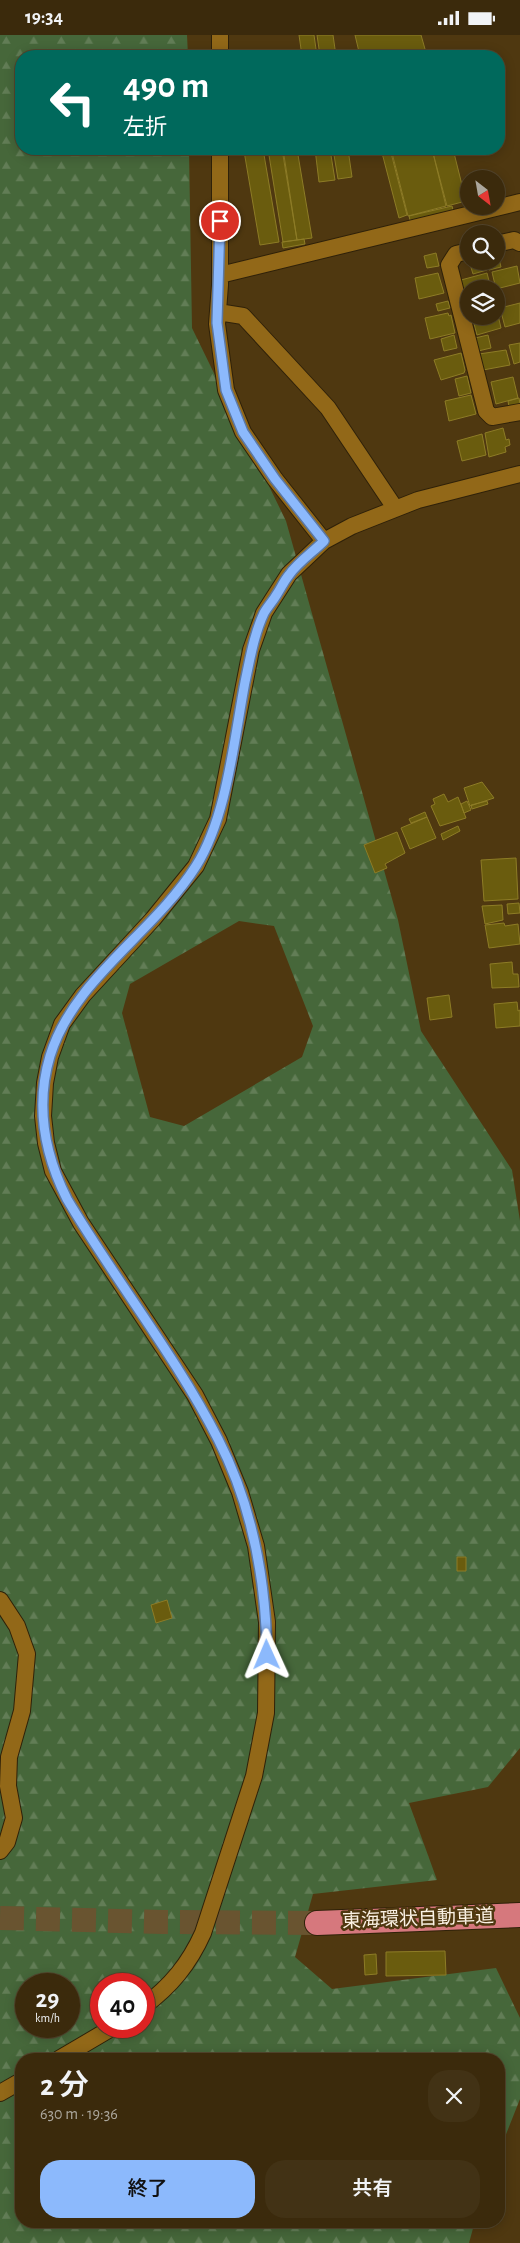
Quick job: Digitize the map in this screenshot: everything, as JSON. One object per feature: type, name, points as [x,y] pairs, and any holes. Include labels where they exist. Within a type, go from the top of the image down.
[{"type":"highway","name":"東海環状自動車道","points":[[316,1923],[520,1915]]},
{"type":"street","points":[[220,35],[220,50]]},
{"type":"street","points":[[220,155],[220,275],[218,312],[219,341],[226,390],[243,432],[275,479],[324,541]]},
{"type":"street","points":[[220,275],[520,202]]},
{"type":"street","points":[[505,242],[514,240],[520,243]]},
{"type":"street","points":[[460,253],[456,254],[449,265],[486,411],[492,417],[520,412]]},
{"type":"street","points":[[218,312],[243,316],[328,408],[395,508]]},
{"type":"street","points":[[155,1998],[181,1973],[193,1955],[203,1933],[254,1776],[266,1713],[266,1622],[256,1546],[240,1492],[219,1441],[195,1395],[81,1223],[53,1171],[46,1143],[43,1116],[45,1083],[50,1057],[62,1024],[83,995],[153,919],[196,866],[218,819],[251,650],[264,613],[289,574],[324,541],[352,526],[395,508],[520,474]]},
{"type":"street","points":[[0,1600],[18,1626],[27,1654],[22,1711],[9,1757],[8,1786],[14,1818],[7,1842],[0,1851]]},
{"type":"street","points":[[69,2053],[94,2038]]},
{"type":"street","points":[[0,2093],[15,2084]]},
{"type":"green space","points":[[0,35],[187,35],[188,50],[15,50],[15,155],[189,155],[192,328],[286,521],[398,920],[421,1031],[512,1170],[520,1221],[520,1748],[488,1787],[409,1803],[437,1880],[313,1894],[295,1957],[332,1989],[496,1968],[520,2018],[520,2099],[505,2137],[505,2053],[15,2053],[15,2228],[473,2228],[469,2243],[0,2243]],"holes":[[[239,921],[274,926],[313,1026],[302,1057],[184,1126],[150,1117],[122,1013],[130,984]]]},
{"type":"building","points":[[299,35],[314,35],[316,50],[301,50]]},
{"type":"building","points":[[317,35],[333,35],[335,50],[319,50]]},
{"type":"building","points":[[355,35],[421,35],[425,50],[359,50]]},
{"type":"building","points":[[245,155],[264,155],[279,242],[260,245]]},
{"type":"building","points":[[269,155],[283,155],[297,240],[283,242]]},
{"type":"building","points":[[284,155],[298,155],[312,238],[297,240]]},
{"type":"building","points":[[316,155],[331,155],[335,180],[319,182]]},
{"type":"building","points":[[334,155],[349,155],[352,177],[338,179]]},
{"type":"building","points":[[383,155],[392,155],[407,215],[399,218]]},
{"type":"building","points":[[393,155],[433,155],[446,206],[408,216]]},
{"type":"building","points":[[434,155],[454,155],[460,177],[460,203],[447,206]]},
{"type":"building","points":[[452,206],[454,214],[411,224],[409,216]]},
{"type":"building","points":[[304,239],[305,244],[283,248],[282,242]]},
{"type":"building","points":[[436,253],[439,266],[427,268],[424,256]]},
{"type":"building","points":[[517,266],[520,283],[505,287],[505,280],[494,280],[492,272]]},
{"type":"building","points":[[472,270],[487,270],[473,274]]},
{"type":"building","points":[[438,273],[444,293],[419,299],[415,278]]},
{"type":"building","points":[[487,273],[489,280],[461,280]]},
{"type":"building","points":[[448,301],[450,308],[438,311],[436,304]]},
{"type":"building","points":[[520,303],[520,323],[505,327],[505,307]]},
{"type":"building","points":[[448,313],[449,316],[451,315],[455,333],[430,339],[425,318]]},
{"type":"building","points":[[474,325],[500,325],[501,328],[477,335]]},
{"type":"building","points":[[454,335],[457,348],[444,351],[441,339]]},
{"type":"building","points":[[488,335],[491,348],[478,351],[475,338]]},
{"type":"building","points":[[520,343],[520,362],[514,364],[509,345]]},
{"type":"building","points":[[506,350],[510,365],[483,370],[479,354]]},
{"type":"building","points":[[461,353],[464,373],[441,380],[434,360]]},
{"type":"building","points":[[467,376],[471,393],[459,396],[455,379]]},
{"type":"building","points":[[513,377],[518,398],[496,404],[491,382]]},
{"type":"building","points":[[471,395],[476,414],[449,421],[445,401]]},
{"type":"building","points":[[519,398],[520,404],[509,407],[508,401]]},
{"type":"building","points":[[503,428],[506,440],[509,439],[510,445],[505,447],[506,452],[489,457],[485,433]]},
{"type":"building","points":[[482,434],[486,455],[462,461],[457,441]]},
{"type":"building","points":[[482,782],[494,798],[470,806],[464,788]]},
{"type":"building","points":[[444,794],[448,802],[458,797],[466,818],[440,826],[431,806],[435,804],[433,799]]},
{"type":"building","points":[[467,801],[471,810],[464,813],[461,804]]},
{"type":"building","points":[[487,801],[488,804],[472,809],[471,805]]},
{"type":"building","points":[[425,812],[427,817],[411,823],[409,819]]},
{"type":"building","points":[[427,817],[436,838],[410,849],[401,828]]},
{"type":"building","points":[[458,826],[460,831],[443,840],[441,834]]},
{"type":"building","points":[[397,832],[405,853],[385,864],[387,868],[375,873],[364,845]]},
{"type":"building","points":[[516,858],[518,899],[484,901],[481,860]]},
{"type":"building","points":[[519,903],[520,913],[508,914],[507,904]]},
{"type":"building","points":[[502,905],[503,920],[485,924],[482,906]]},
{"type":"building","points":[[504,923],[505,926],[518,924],[520,944],[489,948],[485,925]]},
{"type":"building","points":[[512,962],[513,974],[518,974],[519,987],[492,988],[490,964]]},
{"type":"building","points":[[449,995],[452,1017],[430,1020],[427,998]]},
{"type":"building","points":[[517,1002],[518,1011],[520,1010],[520,1026],[496,1028],[494,1004]]},
{"type":"building","points":[[457,1557],[466,1557],[466,1571],[457,1571]]},
{"type":"building","points":[[167,1600],[172,1618],[156,1623],[151,1605]]},
{"type":"building","points":[[445,1951],[446,1975],[386,1976],[386,1952]]},
{"type":"building","points":[[376,1954],[377,1974],[365,1975],[364,1955]]},
{"type":"tunnel","points":[[0,1918],[317,1923]]},
{"type":"route","points":[[220,221],[220,285],[217,323],[226,390],[243,432],[275,479],[324,541],[289,574],[264,613],[251,650],[218,819],[196,866],[153,919],[83,995],[62,1024],[50,1057],[45,1083],[43,1116],[46,1143],[53,1171],[67,1199],[195,1395],[219,1441],[240,1492],[256,1546],[266,1622],[267,1655]]}]
